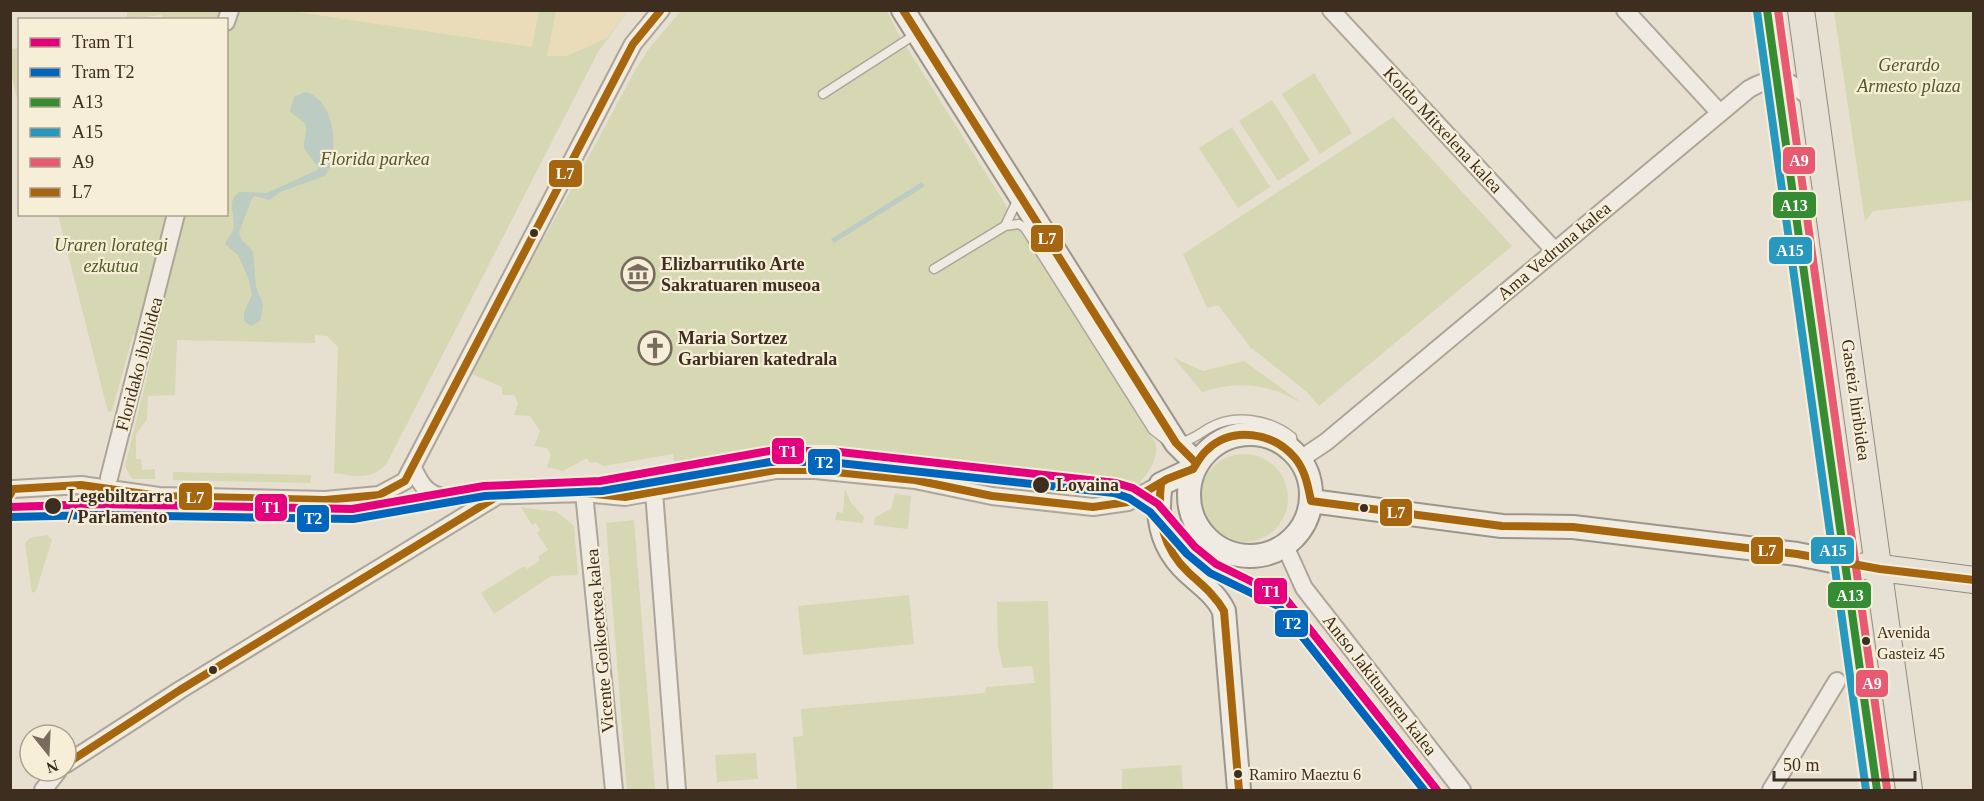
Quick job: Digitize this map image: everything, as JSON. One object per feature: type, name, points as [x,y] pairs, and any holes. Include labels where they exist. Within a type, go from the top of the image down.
[{"type":"main road","points":[[903,10],[1176,442],[1195,466],[1191,507],[1194,519],[1214,542],[1242,555],[1266,556],[1285,546],[1302,526],[1311,501],[1310,486],[1297,458],[1283,445],[1268,437],[1250,434],[1233,436],[1217,443],[1195,466],[1161,484],[1158,518],[1166,542],[1174,558],[1219,600],[1227,632],[1239,790]]},
{"type":"main road","name":"Gasteiz hiribidea","points":[[1767,10],[1877,790]]},
{"type":"main road","name":"Gasteiz hiribidea","points":[[1801,10],[1909,790]]},
{"type":"main road","points":[[1311,501],[1502,526],[1573,527],[1797,554],[1880,569],[1974,580]]},
{"type":"street","points":[[11,488],[81,486],[159,496],[325,500],[379,495],[409,475],[454,384],[508,287],[633,44],[662,10]]},
{"type":"street","name":"Koldo Mitxelena kalea","points":[[1331,10],[1555,250]]},
{"type":"street","points":[[1625,10],[1719,112]]},
{"type":"street","points":[[1777,77],[1795,85],[1814,101]]},
{"type":"street","name":"Ama Vedruna kalea","points":[[1297,458],[1326,442],[1719,112],[1763,80],[1777,77]]},
{"type":"street","name":"Floridako ibilbidea","points":[[109,478],[175,216]]},
{"type":"street","points":[[409,475],[434,495],[584,493],[625,497],[776,470],[815,470],[915,480],[992,496],[1093,507],[1128,502],[1161,484]]},
{"type":"street","points":[[654,492],[677,790]]},
{"type":"street","name":"Vicente Goikoetxea kalea","points":[[584,493],[614,790]]},
{"type":"street","points":[[78,756],[210,672],[501,494]]},
{"type":"street","name":"Antso Jakitunaren kalea","points":[[1285,546],[1304,588],[1462,790]]},
{"type":"street","points":[[1771,790],[1837,681]]},
{"type":"lane","points":[[823,94],[918,33]]},
{"type":"lane","points":[[1005,226],[1017,206],[1018,191]]},
{"type":"lane","points":[[934,269],[1005,226],[1019,224],[1025,228],[1153,430],[1164,440],[1176,442],[1191,439],[1211,426],[1227,421],[1257,421],[1282,429],[1292,437],[1297,458]]},
{"type":"green space","name":"Florida parkea","points":[[127,11],[628,11],[598,52],[387,463],[375,473],[362,476],[334,473],[338,347],[327,336],[315,335],[315,343],[177,340],[175,395],[148,396],[147,419],[136,434],[136,459],[141,459],[142,470],[155,469],[155,479],[132,479],[125,466],[156,340],[133,335],[112,411],[108,412],[58,216],[228,216],[228,18],[163,18],[162,15],[127,18]]},
{"type":"green space","points":[[681,11],[887,11],[899,35],[1156,444],[1154,461],[1139,484],[1118,500],[1088,492],[824,465],[679,481],[673,454],[603,466],[597,462],[590,463],[587,458],[563,471],[547,467],[551,455],[547,448],[534,446],[540,431],[530,416],[514,415],[518,403],[514,395],[502,395],[502,387],[468,372],[571,190],[634,72],[650,47]]},
{"type":"green space","name":"Gerardo Armesto plaza","points":[[1834,11],[1973,11],[1973,200],[1873,211],[1865,222]]},
{"type":"green space","points":[[18,48],[18,102],[11,73],[11,49]]},
{"type":"green space","points":[[1314,73],[1352,133],[1320,154],[1282,94]]},
{"type":"green space","points":[[1272,100],[1310,160],[1278,181],[1239,121]]},
{"type":"green space","points":[[1393,117],[1512,246],[1319,406],[1307,392],[1250,347],[1218,305],[1207,308],[1183,254]]},
{"type":"green space","points":[[1232,127],[1270,187],[1238,208],[1199,148]]},
{"type":"green space","points":[[1174,358],[1203,371],[1244,361],[1302,403],[1278,392],[1254,386],[1229,386],[1202,392]]},
{"type":"green space","points":[[1244,454],[1261,458],[1275,467],[1284,481],[1288,498],[1284,515],[1275,529],[1261,538],[1244,542],[1227,538],[1213,529],[1204,515],[1200,498],[1204,481],[1213,467],[1227,458]]},
{"type":"green space","points":[[173,472],[311,475],[310,483],[173,480]]},
{"type":"green space","points":[[845,489],[851,503],[864,517],[863,523],[835,520],[837,512],[843,513]]},
{"type":"green space","points":[[895,494],[911,496],[908,529],[874,525],[875,517],[891,509]]},
{"type":"green space","points":[[521,507],[557,512],[574,526],[578,575],[551,576],[494,614],[481,593],[524,566],[527,569],[539,561],[539,556],[548,550],[537,533],[540,530],[536,523],[532,525]]},
{"type":"green space","points":[[634,520],[655,790],[627,790],[606,523]]},
{"type":"green space","points":[[47,535],[52,540],[36,591],[32,593],[25,543],[30,538]]},
{"type":"green space","points":[[909,595],[914,644],[803,655],[798,606]]},
{"type":"green space","points":[[1048,601],[1053,790],[797,790],[793,737],[803,736],[801,709],[985,693],[986,687],[1035,683],[1032,666],[1003,668],[998,646],[997,602]]},
{"type":"green space","points":[[1294,601],[1349,671],[1336,680],[1300,635],[1278,614]]},
{"type":"green space","points":[[1370,700],[1442,790],[1422,790],[1358,709]]},
{"type":"green space","points":[[756,753],[758,779],[717,782],[715,755]]},
{"type":"green space","points":[[1181,765],[1183,790],[1122,790],[1122,769]]},
{"type":"sand","points":[[539,10],[532,47],[290,11]]},
{"type":"sand","points":[[556,11],[568,11],[568,13],[572,11],[628,11],[607,38],[567,56],[547,56]]},
{"type":"shaded area","points":[[305,92],[315,97],[323,105],[329,116],[333,155],[325,176],[280,192],[270,200],[255,196],[252,198],[239,232],[241,239],[253,251],[256,287],[263,304],[261,320],[251,326],[244,321],[244,312],[252,295],[249,280],[238,255],[225,244],[234,225],[233,200],[239,192],[267,193],[319,169],[304,148],[305,125],[290,111],[294,97]]},
{"type":"shaded area","points":[[922,182],[925,186],[834,243],[831,239]]},
{"type":"tram line","name":"T1","points":[[10,507],[98,504],[352,509],[484,486],[600,481],[769,451],[831,451],[1116,483],[1133,488],[1158,504],[1195,547],[1216,564],[1285,598],[1437,790]]},
{"type":"tram line","name":"T2","points":[[10,517],[98,515],[353,519],[485,496],[602,491],[770,462],[830,462],[1114,493],[1129,498],[1150,512],[1187,554],[1210,573],[1278,606],[1424,790]]},
{"type":"transit line","name":"L7","points":[[10,495],[13,489],[81,485],[159,496],[325,500],[379,495],[405,481],[633,44],[661,10]]},
{"type":"transit line","name":"L7","points":[[903,10],[1176,443],[1196,463]]},
{"type":"transit line","name":"A13","points":[[1767,10],[1877,790]]},
{"type":"transit line","name":"A9","points":[[1778,10],[1887,789]]},
{"type":"transit line","name":"A15","points":[[1757,11],[1866,790]]},
{"type":"transit line","name":"L7","points":[[1193,469],[1205,452],[1217,442],[1228,437],[1252,435],[1275,442],[1295,458],[1304,473],[1311,501],[1502,526],[1573,527],[1797,554],[1880,569],[1974,580]]},
{"type":"transit line","name":"L7","points":[[78,756],[180,690],[501,494],[584,493],[625,497],[776,470],[815,470],[915,480],[992,496],[1093,507],[1128,502],[1167,479],[1193,469]]},
{"type":"transit line","name":"L7","points":[[1161,484],[1161,521],[1168,544],[1180,564],[1212,595],[1224,611],[1239,790]]},
{"type":"place","name":"Elizbarrutiko Arte Sakratuaren museoa","points":[[638,274]]},
{"type":"place","name":"Maria Sortzez Garbiaren katedrala","points":[[655,348]]},
{"type":"place","name":"Lovaina","points":[[1041,485]]},
{"type":"place","name":"Legebiltzarra / Parlamento","points":[[53,506]]},
{"type":"place","name":"Avenida Gasteiz 45","points":[[1866,641]]},
{"type":"place","name":"Ramiro Maeztu 6","points":[[1238,774]]},
{"type":"park label","name":"Uraren lorategi ezkutua","points":[[111,255]]}]
